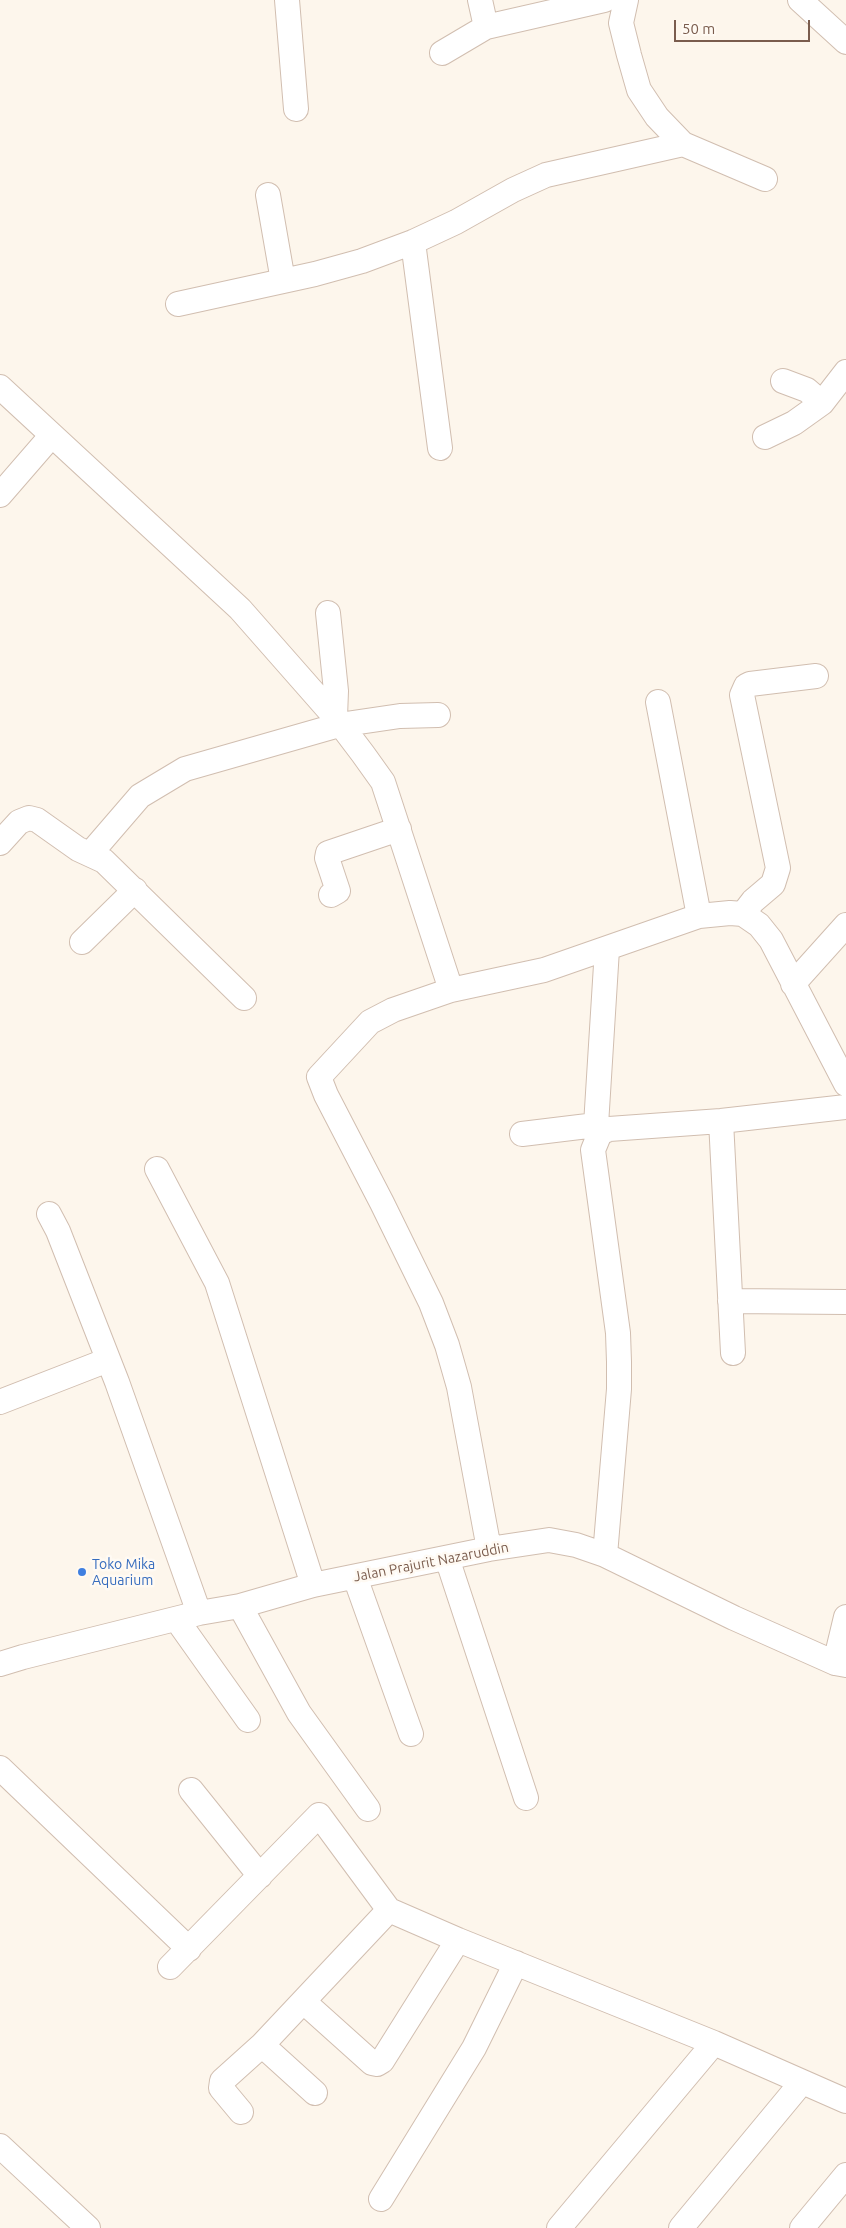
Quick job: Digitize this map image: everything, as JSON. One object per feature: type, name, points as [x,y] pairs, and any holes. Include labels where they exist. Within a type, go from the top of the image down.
[{"type":"street","points":[[287,0],[296,109]]},
{"type":"street","points":[[480,0],[486,28]]},
{"type":"street","points":[[442,53],[486,28],[604,0]]},
{"type":"street","points":[[626,0],[621,23],[639,90],[667,130],[683,144],[765,180]]},
{"type":"street","points":[[800,0],[846,42]]},
{"type":"street","points":[[178,304],[362,261],[413,242],[546,175],[683,144]]},
{"type":"street","points":[[268,195],[283,281]]},
{"type":"street","points":[[413,242],[440,448]]},
{"type":"street","points":[[765,437],[794,423],[822,402],[846,372]]},
{"type":"street","points":[[783,381],[807,390],[822,402]]},
{"type":"street","points":[[0,387],[240,609],[337,721],[363,754],[382,782],[399,829],[450,990]]},
{"type":"street","points":[[0,495],[52,435]]},
{"type":"street","points":[[328,613],[337,721]]},
{"type":"street","points":[[743,914],[753,901],[773,884],[778,868],[742,695],[746,686],[750,684],[816,676]]},
{"type":"street","points":[[658,702],[700,916]]},
{"type":"street","points":[[90,854],[140,796],[185,769],[337,721],[400,716],[438,716]]},
{"type":"street","points":[[0,843],[19,822],[29,818],[37,820],[78,849],[104,861],[244,998]]},
{"type":"street","points":[[330,895],[338,891],[327,858],[328,853],[399,829]]},
{"type":"street","points":[[82,942],[135,890]]},
{"type":"street","points":[[488,1549],[459,1387],[447,1345],[431,1303],[382,1203],[326,1096],[319,1077],[370,1022],[392,1010],[450,990],[544,970],[607,950],[700,916],[730,913],[743,914],[759,925],[771,940],[845,1079]]},
{"type":"street","points":[[793,984],[846,925]]},
{"type":"street","points":[[605,1555],[619,1389],[618,1332],[593,1150],[598,1129],[607,950]]},
{"type":"street","points":[[522,1134],[598,1129],[609,1130],[721,1121],[846,1107]]},
{"type":"street","points":[[721,1121],[733,1353]]},
{"type":"street","points":[[157,1169],[217,1283],[313,1585]]},
{"type":"street","points":[[49,1214],[58,1231],[108,1360],[188,1616],[248,1720]]},
{"type":"street","points":[[730,1301],[846,1302]]},
{"type":"street","points":[[0,1402],[108,1360]]},
{"type":"street","name":"Jalan Prajurit Nazaruddin","points":[[0,1664],[188,1616],[240,1606],[313,1585],[488,1549],[549,1540],[576,1545],[605,1555],[734,1618],[841,1664]]},
{"type":"street","points":[[447,1558],[526,1798]]},
{"type":"street","points":[[355,1577],[411,1734]]},
{"type":"street","points":[[240,1606],[299,1713],[368,1810]]},
{"type":"street","points":[[841,1664],[846,1617]]},
{"type":"street","points":[[0,1768],[189,1949]]},
{"type":"street","points":[[190,1790],[260,1876]]},
{"type":"street","points":[[170,1967],[319,1814],[389,1910],[458,1940],[714,2043],[846,2101]]},
{"type":"street","points":[[241,2112],[221,2088],[220,2084],[304,2002],[389,1910]]},
{"type":"street","points":[[304,2002],[372,2063],[377,2064],[382,2061],[458,1940]]},
{"type":"street","points":[[381,2199],[474,2048],[516,1963]]},
{"type":"street","points":[[559,2228],[714,2043]]},
{"type":"street","points":[[262,2045],[315,2093]]},
{"type":"street","points":[[681,2228],[802,2082]]},
{"type":"street","points":[[0,2146],[88,2228]]},
{"type":"street","points":[[802,2228],[846,2175]]},
{"type":"place","name":"Toko Mika Aquarium","points":[[82,1572]]}]
